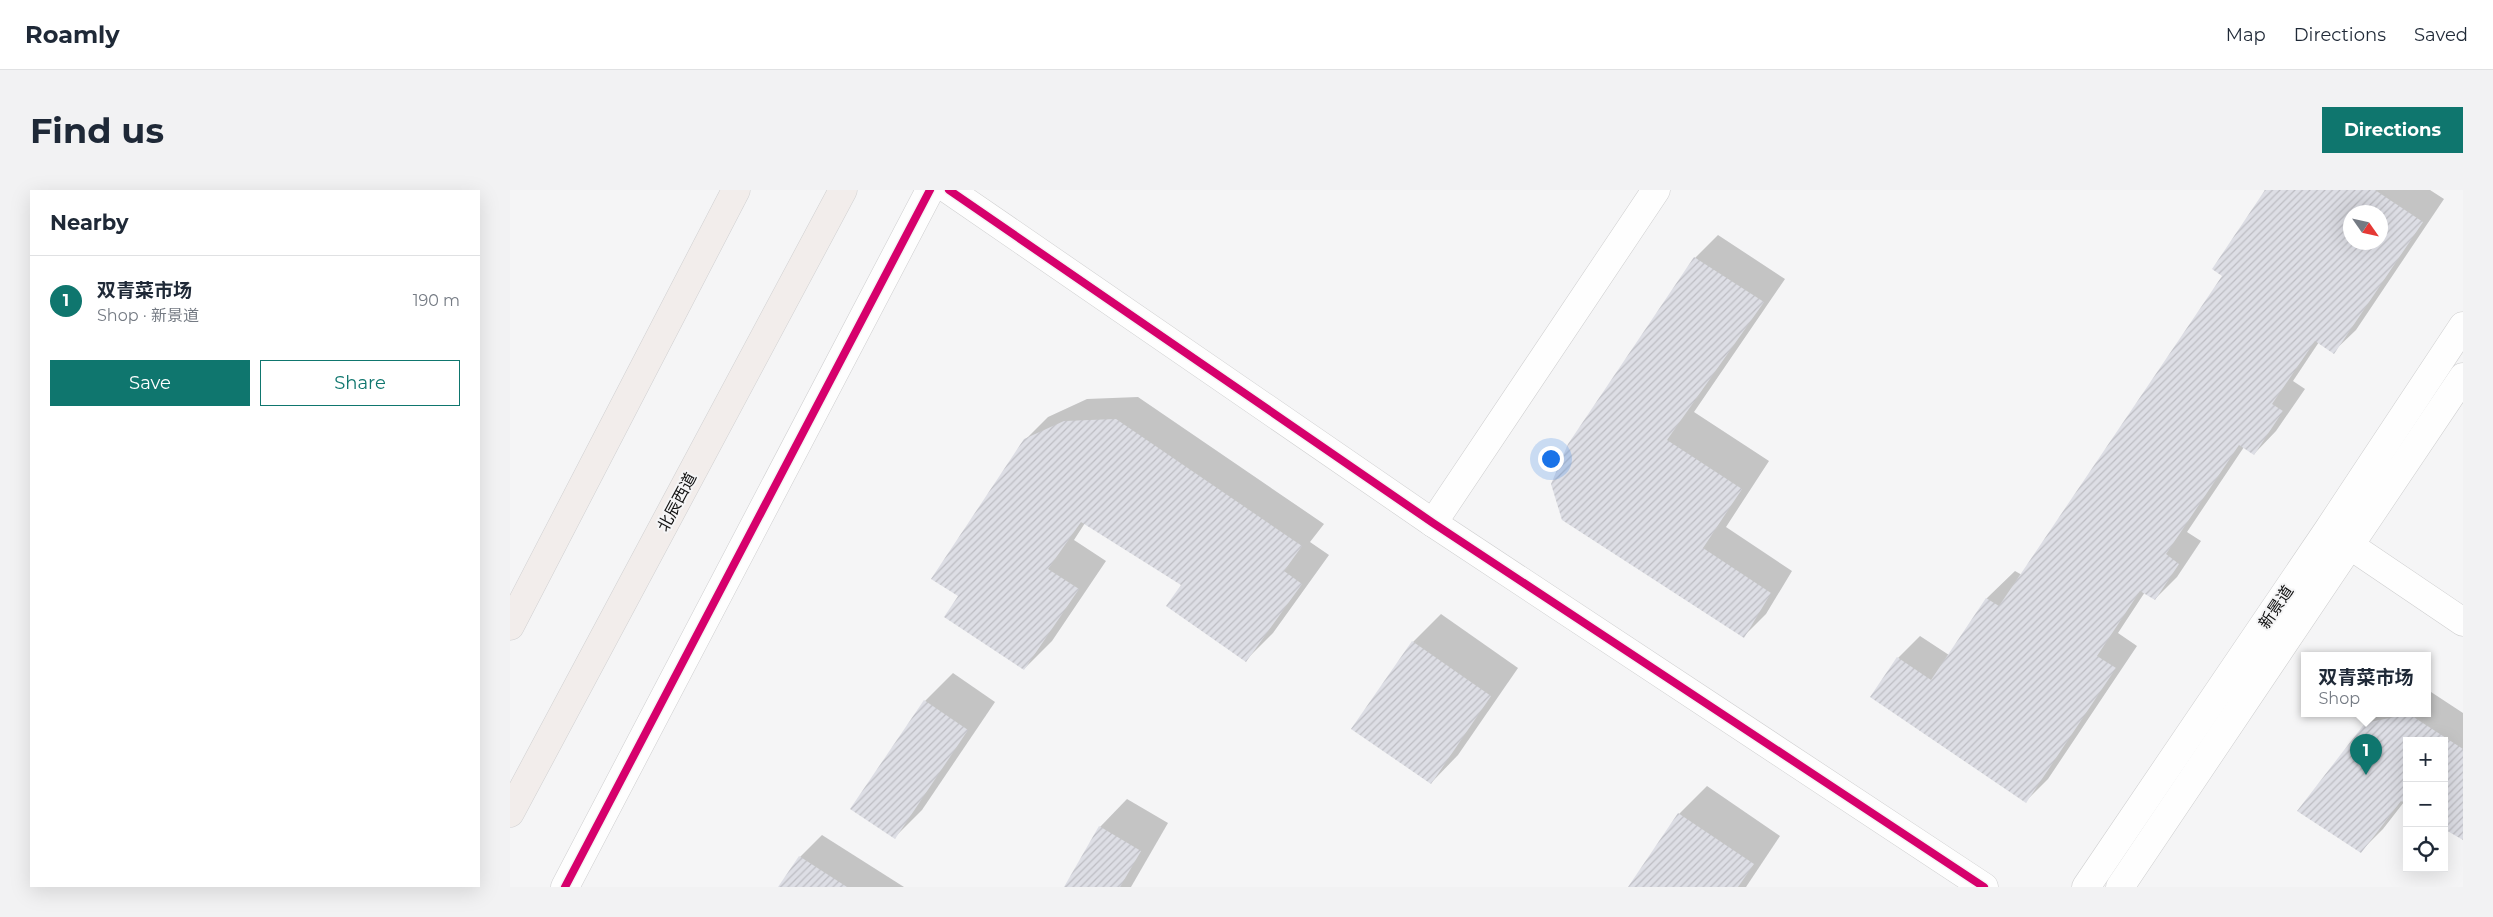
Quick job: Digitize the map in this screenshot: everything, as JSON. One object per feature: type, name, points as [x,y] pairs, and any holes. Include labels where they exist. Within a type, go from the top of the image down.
[{"type":"main road","points":[[510,626],[736,190]]},
{"type":"main road","name":"北辰西道","points":[[510,814],[843,190]]},
{"type":"street","points":[[565,887],[930,190]]},
{"type":"street","points":[[949,190],[1433,523],[1984,887]]},
{"type":"street","points":[[1433,523],[1656,190]]},
{"type":"street","name":"新景道","points":[[2120,887],[2339,538],[2463,326]]},
{"type":"street","name":"新景道","points":[[2086,887],[2339,538],[2463,377]]},
{"type":"street","points":[[2339,538],[2463,622]]},
{"type":"building","points":[[2265,190],[2375,190],[2423,222],[2334,354],[2315,341],[2272,404],[2283,411],[2254,455],[2239,445],[2166,554],[2179,564],[2155,600],[2140,591],[2097,656],[2116,668],[2026,803],[1870,697],[1897,657],[1931,680],[1986,598],[1999,606],[2222,276],[2212,269]]},
{"type":"building","points":[[1694,257],[1764,302],[1667,440],[1742,489],[1703,548],[1771,593],[1744,638],[1562,520],[1551,484],[1568,444]]},
{"type":"building","points":[[1116,419],[1302,546],[1284,571],[1302,584],[1246,662],[1166,606],[1181,585],[1081,522],[1048,569],[1079,589],[1024,670],[944,617],[958,596],[931,579],[1024,439],[1064,421]]},
{"type":"building","points":[[1412,641],[1491,696],[1431,784],[1351,729]]},
{"type":"building","points":[[924,700],[968,730],[895,839],[850,809]]},
{"type":"building","points":[[2394,717],[2414,717],[2444,737],[2403,737],[2403,802],[2401,801],[2361,853],[2297,811],[2365,723]]},
{"type":"building","points":[[2448,739],[2463,749],[2463,840],[2448,831]]},
{"type":"building","points":[[1678,813],[1754,864],[1738,887],[1628,887]]},
{"type":"building","points":[[1099,826],[1141,851],[1120,887],[1064,887]]},
{"type":"building","points":[[799,856],[847,887],[778,887]]},
{"type":"cycle path","points":[[565,887],[930,190]]},
{"type":"cycle path","points":[[949,190],[1433,523],[1984,887]]},
{"type":"place","name":"双青菜市场","points":[[2366,775]]}]
